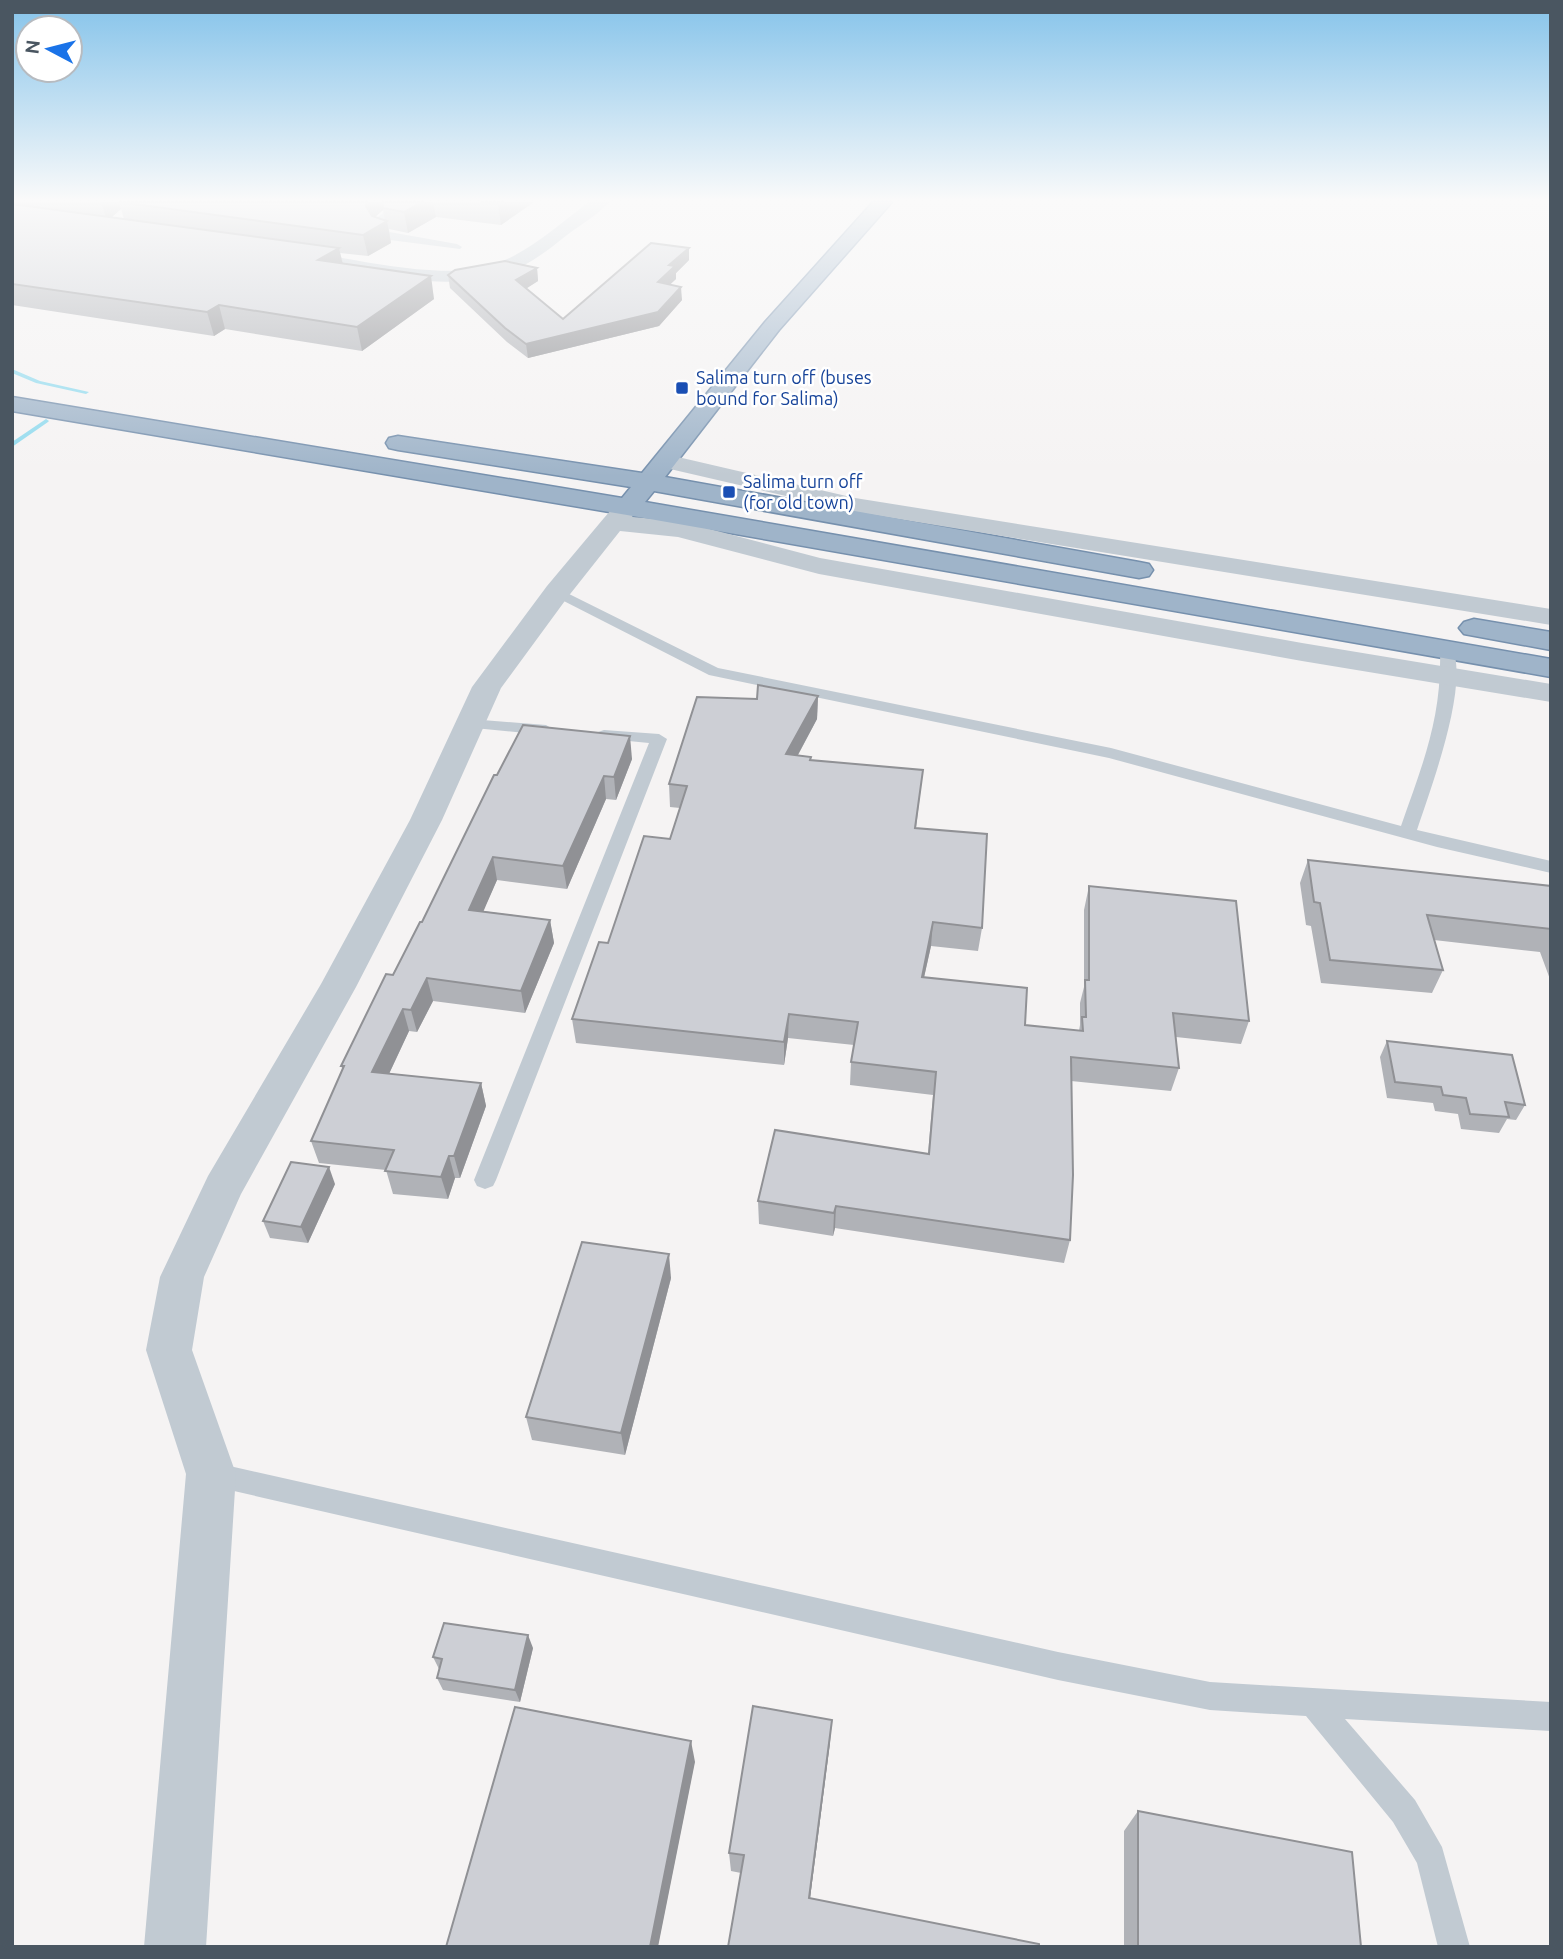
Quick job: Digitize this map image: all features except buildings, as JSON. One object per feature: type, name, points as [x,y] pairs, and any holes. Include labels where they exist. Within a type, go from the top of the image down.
[{"type":"highway","points":[[629,504],[801,293]]},
{"type":"highway","points":[[12,383],[372,439],[629,504]]},
{"type":"highway","points":[[12,404],[629,504],[947,533],[1188,579],[1551,640]]},
{"type":"highway","points":[[1447,662],[1551,668]]},
{"type":"street","points":[[665,461],[855,505],[1551,617]]},
{"type":"street","points":[[175,1947],[211,1474],[169,1350],[182,1277],[223,1188],[338,987],[426,820],[487,688],[557,592],[587,559],[629,504],[679,529],[819,566],[1302,652],[1447,662],[1551,692]]},
{"type":"lane","points":[[557,592],[714,672],[1111,752],[1407,833],[1551,867]]},
{"type":"lane","points":[[1407,833],[1441,735],[1447,662]]},
{"type":"lane","points":[[470,724],[565,732]]},
{"type":"lane","points":[[485,1180],[659,739],[592,734]]},
{"type":"lane","points":[[211,1474],[1058,1666],[1210,1696],[1551,1717]]},
{"type":"lane","points":[[1314,1704],[1404,1811],[1431,1858],[1454,1947]]},
{"type":"waterway","points":[[12,371],[38,382],[86,392]]},
{"type":"waterway","points":[[12,445],[46,421]]},
{"type":"place","name":"Salima turn off (buses bound for Salima)","points":[[682,388]]},
{"type":"place","name":"Salima turn off (for old town)","points":[[729,492]]}]
